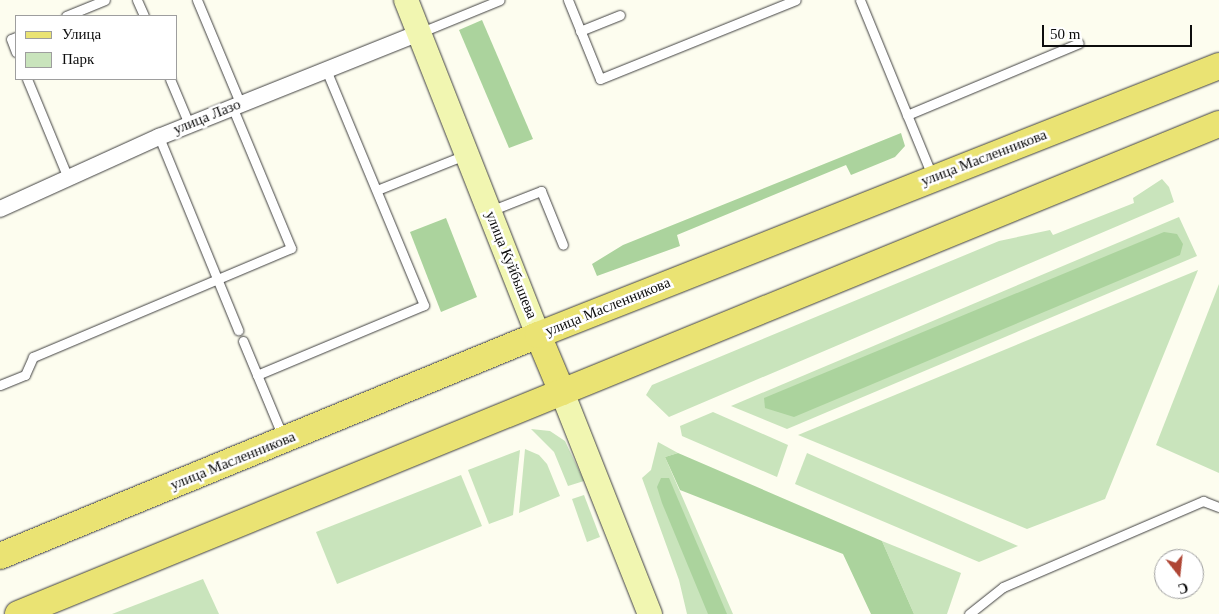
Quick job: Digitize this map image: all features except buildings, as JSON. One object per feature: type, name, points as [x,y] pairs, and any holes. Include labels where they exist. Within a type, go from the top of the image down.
[{"type":"main road","name":"улица Куйбышева","points":[[406,0],[650,614]]},
{"type":"main road","name":"улица Масленникова","points":[[0,556],[538,335],[1219,66]]},
{"type":"main road","points":[[18,614],[1219,124]]},
{"type":"street","name":"улица Лазо","points":[[0,209],[159,136],[419,33]]},
{"type":"lane","points":[[68,15],[105,0]]},
{"type":"lane","points":[[138,0],[144,15]]},
{"type":"lane","points":[[0,385],[25,375],[33,357],[291,248],[197,0]]},
{"type":"lane","points":[[419,33],[500,0]]},
{"type":"lane","points":[[568,0],[600,79],[796,0]]},
{"type":"lane","points":[[860,0],[933,178]]},
{"type":"lane","points":[[580,31],[620,15]]},
{"type":"lane","points":[[15,37],[11,39],[15,49]]},
{"type":"lane","points":[[907,115],[1080,43]]},
{"type":"lane","points":[[257,375],[424,305],[326,70]]},
{"type":"lane","points":[[27,80],[68,178]]},
{"type":"lane","points":[[170,80],[189,124]]},
{"type":"lane","points":[[159,136],[238,330]]},
{"type":"lane","points":[[377,190],[468,154]]},
{"type":"lane","points":[[489,211],[541,190],[563,245]]},
{"type":"lane","points":[[243,341],[284,440]]},
{"type":"lane","points":[[969,614],[1003,587],[1204,502],[1219,507]]},
{"type":"green space","points":[[482,20],[533,139],[509,148],[459,30]]},
{"type":"green space","points":[[901,133],[905,146],[895,157],[851,175],[846,165],[677,235],[680,246],[597,276],[592,264],[623,245]]},
{"type":"green space","points":[[1162,179],[1169,187],[1174,202],[669,417],[646,395],[652,385],[999,241],[1050,230],[1053,235],[1134,203],[1133,198]]},
{"type":"green space","points":[[1179,217],[1197,256],[787,429],[731,406]]},
{"type":"green space","points":[[446,218],[477,297],[441,312],[410,232]]},
{"type":"green space","points":[[1164,232],[1177,234],[1183,244],[1180,255],[794,417],[765,408],[764,398]]},
{"type":"green space","points":[[1198,270],[1105,499],[1027,529],[798,435]]},
{"type":"green space","points":[[1219,284],[1219,473],[1156,445]]},
{"type":"green space","points":[[713,412],[788,445],[777,477],[682,436],[680,426]]},
{"type":"green space","points":[[531,429],[550,431],[565,441],[584,481],[568,486],[554,452]]},
{"type":"green space","points":[[658,442],[678,453],[665,457],[733,614],[687,614],[679,580],[642,478],[651,470]]},
{"type":"green space","points":[[525,449],[539,455],[547,464],[560,496],[519,513]]},
{"type":"green space","points":[[520,450],[513,515],[489,524],[468,470]]},
{"type":"green space","points":[[678,453],[882,541],[914,614],[871,614],[843,554],[680,490],[665,457]]},
{"type":"green space","points":[[807,453],[1018,546],[979,562],[795,484]]},
{"type":"green space","points":[[461,475],[482,526],[337,584],[316,532]]},
{"type":"green space","points":[[661,478],[669,478],[727,614],[708,614],[662,503],[657,487]]},
{"type":"green space","points":[[584,495],[600,537],[587,542],[572,499]]},
{"type":"green space","points":[[882,541],[961,573],[947,614],[914,614]]},
{"type":"green space","points":[[203,579],[219,614],[112,614]]}]
